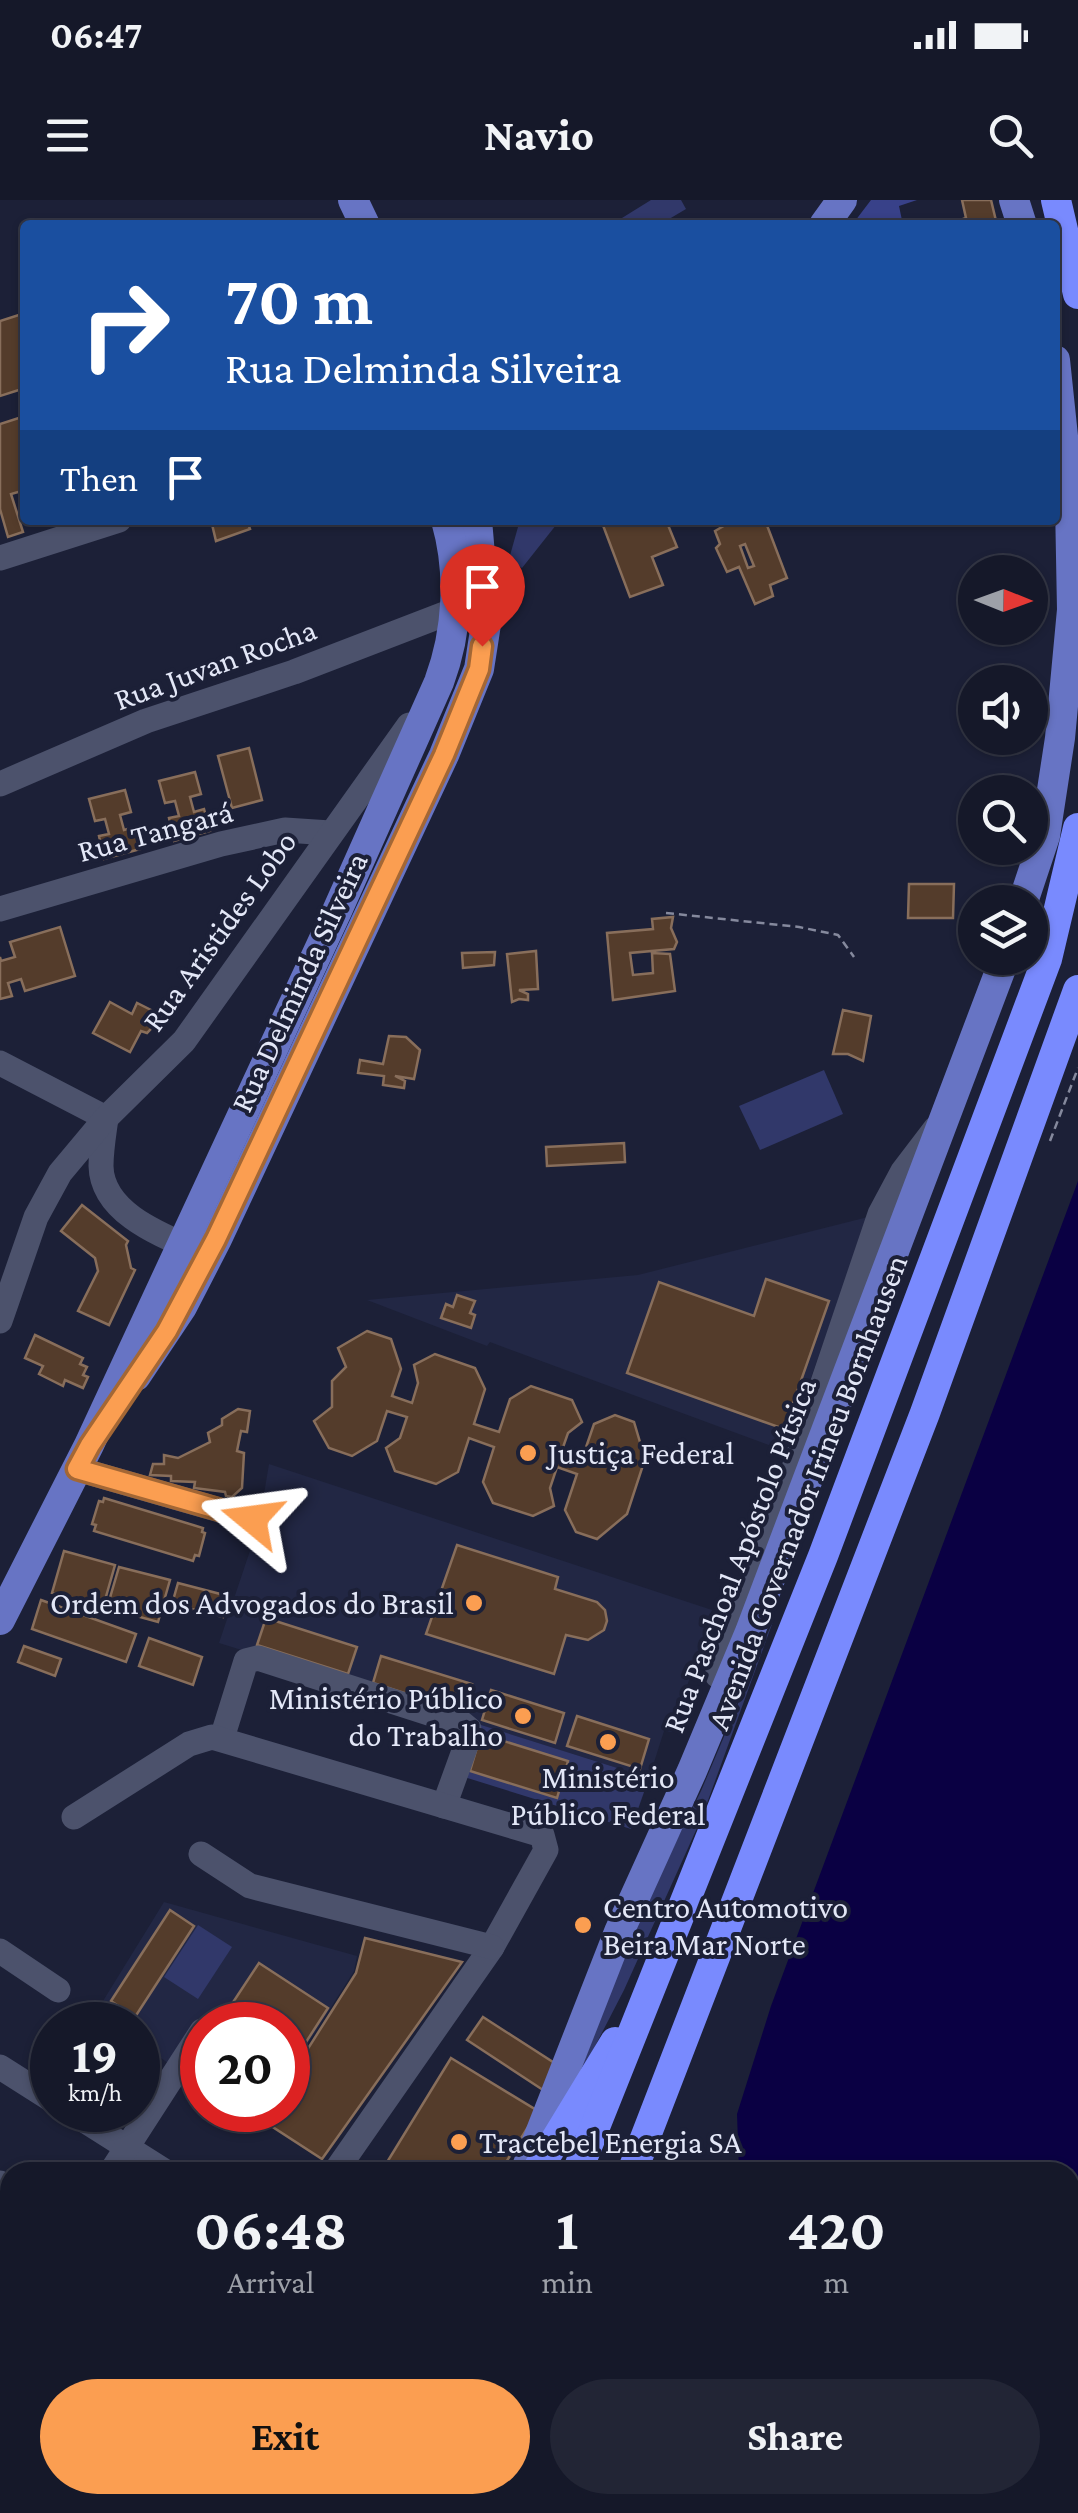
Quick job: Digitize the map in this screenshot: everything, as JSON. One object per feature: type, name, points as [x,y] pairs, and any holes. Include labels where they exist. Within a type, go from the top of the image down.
[{"type":"highway","points":[[1056,200],[1078,294]]},
{"type":"highway","name":"Avenida Governador Irineu Bornhausen","points":[[581,2162],[830,1538],[1047,959],[1078,828]]},
{"type":"highway","points":[[636,2162],[924,1414],[1078,990]]},
{"type":"highway","points":[[542,2162],[660,1967]]},
{"type":"main road","points":[[1028,885],[1044,836],[1060,738],[1072,610],[1070,503],[1060,408]]},
{"type":"main road","name":"Rua Delminda Silveira","points":[[0,1620],[83,1457],[167,1331],[195,1250],[439,682],[452,643],[455,576],[464,525]]},
{"type":"main road","name":"Rua Delminda Silveira","points":[[195,1250],[436,773],[479,669],[486,624],[464,525]]},
{"type":"main road","name":"Rua Paschoal Apóstolo Pítsica","points":[[529,2162],[620,1932],[692,1771],[796,1512],[999,975]]},
{"type":"street","points":[[0,558],[103,525]]},
{"type":"street","name":"Rua Juvan Rocha","points":[[0,784],[146,721],[294,672],[455,610]]},
{"type":"street","name":"Rua Aristides Lobo","points":[[0,1322],[46,1196],[60,1172],[106,1118],[184,1041],[439,682]]},
{"type":"street","name":"Rua Tangará","points":[[0,909],[220,844],[286,830],[330,834]]},
{"type":"street","points":[[0,1062],[106,1118],[101,1168],[107,1191],[126,1213],[195,1250]]},
{"type":"street","points":[[83,1457],[252,1519]]},
{"type":"street","points":[[222,1738],[246,1661],[258,1658],[463,1724],[469,1729],[469,1737],[444,1806]]},
{"type":"street","points":[[74,1817],[189,1744],[222,1738],[542,1835],[546,1850],[492,1947],[343,2162]]},
{"type":"street","points":[[201,1854],[250,1886],[492,1947]]},
{"type":"street","points":[[0,1951],[58,1990]]},
{"type":"street","points":[[117,2162],[180,2065]]},
{"type":"street","points":[[0,2067],[30,2086]]},
{"type":"street","points":[[103,2132],[150,2162]]},
{"type":"path","points":[[666,912],[838,935],[854,957]]},
{"type":"shaded area","points":[[651,200],[681,200],[686,209],[667,220],[622,218]]},
{"type":"shaded area","points":[[871,200],[917,200],[899,206],[902,220],[856,220]]},
{"type":"shaded area","points":[[519,525],[556,525],[522,568],[509,559]]},
{"type":"shaded area","points":[[824,1070],[843,1114],[760,1150],[739,1106]]},
{"type":"shaded area","points":[[1078,1181],[1078,2162],[739,2162],[737,2114],[771,2006]]},
{"type":"shaded area","points":[[868,1217],[785,1451],[367,1300],[638,1275]]},
{"type":"shaded area","name":"Ordem dos Advogados do Brasil","points":[[269,1464],[712,1610],[672,1732],[664,1731],[649,1778],[219,1643],[259,1524]]},
{"type":"shaded area","points":[[775,1616],[702,1817],[624,1990],[575,2085],[641,1912],[701,1791]]},
{"type":"shaded area","points":[[478,1724],[649,1778],[631,1829],[461,1776]]},
{"type":"shaded area","points":[[164,1902],[357,1956],[354,1971],[310,2040],[310,2002],[180,2002],[180,2056],[171,2065],[160,2057],[160,2002],[102,2002]]},
{"type":"shaded area","points":[[198,1925],[232,1947],[198,1999],[164,1977]]},
{"type":"building","points":[[962,200],[991,200],[996,220],[960,220],[966,218]]},
{"type":"building","points":[[20,315],[20,390],[0,396],[0,321]]},
{"type":"building","points":[[20,418],[20,491],[11,494],[23,532],[8,537],[0,509],[0,424]]},
{"type":"building","points":[[212,525],[249,525],[250,529],[216,541]]},
{"type":"building","points":[[603,525],[668,525],[677,547],[652,557],[663,585],[630,597]]},
{"type":"building","points":[[725,525],[767,525],[787,578],[770,585],[773,596],[755,604],[739,567],[727,572],[716,548],[720,544],[715,531]],"holes":[[[745,544],[754,566],[748,568],[740,546]]]},
{"type":"building","points":[[249,748],[262,800],[232,808],[218,756]]},
{"type":"building","points":[[195,772],[201,794],[190,797],[194,812],[204,809],[210,831],[174,841],[169,818],[179,816],[175,801],[165,803],[159,781]]},
{"type":"building","points":[[125,790],[131,812],[120,815],[124,830],[135,827],[140,849],[104,859],[99,836],[109,834],[105,819],[95,821],[89,799]]},
{"type":"building","points":[[909,884],[954,884],[953,918],[908,918]]},
{"type":"building","points":[[673,917],[671,928],[677,942],[674,949],[630,953],[633,975],[653,973],[652,953],[670,954],[675,991],[613,1000],[607,933],[653,929],[652,919]]},
{"type":"building","points":[[60,927],[75,976],[25,991],[21,979],[8,983],[12,996],[0,999],[0,957],[1,961],[15,957],[10,942]]},
{"type":"building","points":[[536,951],[538,989],[519,990],[528,994],[528,1000],[512,1002],[507,954]]},
{"type":"building","points":[[495,952],[494,965],[463,968],[462,953]]},
{"type":"building","points":[[110,1002],[132,1014],[137,1003],[163,1016],[147,1033],[141,1031],[130,1052],[93,1033]]},
{"type":"building","points":[[843,1010],[871,1016],[863,1061],[848,1054],[833,1054]]},
{"type":"building","points":[[389,1036],[406,1037],[420,1050],[414,1079],[395,1076],[405,1081],[404,1088],[383,1085],[384,1076],[358,1073],[360,1060],[383,1064]]},
{"type":"building","points":[[624,1143],[625,1162],[547,1166],[546,1147]]},
{"type":"building","points":[[82,1205],[128,1241],[131,1268],[135,1270],[109,1325],[78,1311],[98,1271],[95,1258],[61,1231]]},
{"type":"building","points":[[766,1279],[829,1301],[784,1429],[627,1373],[659,1282],[754,1316]]},
{"type":"building","points":[[457,1295],[475,1301],[470,1313],[475,1315],[471,1328],[441,1318],[446,1304],[453,1307]]},
{"type":"building","points":[[367,1331],[391,1339],[401,1369],[392,1396],[412,1403],[418,1383],[414,1365],[435,1354],[475,1368],[485,1389],[474,1424],[499,1432],[510,1399],[531,1386],[572,1400],[582,1422],[568,1433],[561,1453],[582,1459],[594,1424],[615,1415],[634,1422],[645,1459],[627,1514],[597,1539],[576,1532],[565,1510],[577,1474],[557,1467],[550,1488],[554,1506],[533,1516],[493,1503],[483,1482],[494,1447],[469,1438],[458,1472],[436,1484],[395,1471],[386,1448],[400,1438],[407,1417],[387,1411],[377,1441],[352,1456],[329,1448],[314,1421],[332,1407],[332,1381],[346,1367],[338,1348]]},
{"type":"building","points":[[35,1335],[83,1358],[80,1364],[87,1367],[83,1375],[88,1377],[83,1388],[65,1380],[63,1386],[39,1374],[43,1366],[25,1358]]},
{"type":"building","points":[[238,1409],[250,1411],[247,1432],[241,1431],[237,1451],[244,1453],[242,1488],[232,1497],[225,1492],[194,1488],[195,1482],[150,1475],[153,1464],[164,1464],[164,1455],[178,1458],[210,1442],[208,1433]]},
{"type":"building","points":[[104,1498],[203,1528],[199,1556],[195,1555],[193,1561],[94,1531],[96,1525],[92,1524],[99,1501]]},
{"type":"building","points":[[457,1545],[558,1577],[555,1589],[597,1602],[605,1610],[604,1630],[588,1640],[566,1635],[554,1674],[426,1634]]},
{"type":"building","points":[[64,1551],[115,1565],[103,1607],[52,1593]]},
{"type":"building","points":[[119,1567],[170,1580],[158,1622],[107,1608]]},
{"type":"building","points":[[178,1583],[228,1596],[223,1617],[172,1604]]},
{"type":"building","points":[[41,1600],[136,1634],[126,1662],[32,1629]]},
{"type":"building","points":[[266,1618],[357,1647],[348,1674],[257,1645]]},
{"type":"building","points":[[149,1638],[202,1657],[193,1685],[139,1666]]},
{"type":"building","points":[[24,1646],[61,1659],[55,1676],[18,1662]]},
{"type":"building","points":[[381,1656],[472,1684],[464,1712],[373,1683]]},
{"type":"building","name":"Ministério Público do Trabalho","points":[[491,1690],[564,1713],[555,1743],[482,1720]]},
{"type":"building","name":"Ministério Público Federal","points":[[577,1716],[649,1739],[640,1769],[567,1746]]},
{"type":"building","points":[[481,1734],[568,1761],[557,1798],[470,1771]]},
{"type":"building","points":[[170,1910],[194,1926],[145,2002],[111,2001]]},
{"type":"building","points":[[365,1938],[462,1962],[322,2159],[280,2132],[310,2132],[310,2045],[356,1973]]},
{"type":"building","points":[[259,1963],[328,2008],[310,2036],[310,2002],[233,2002]]},
{"type":"building","points":[[483,2017],[556,2064],[543,2090],[467,2040]]},
{"type":"building","name":"Tractebel Energia SA","points":[[451,2058],[538,2111],[506,2162],[387,2162]]},
{"type":"place","name":"Justiça Federal","points":[[528,1453]]},
{"type":"place","name":"Ordem dos Advogados do Brasil","points":[[474,1603]]},
{"type":"place","name":"Ministério Público do Trabalho","points":[[523,1716]]},
{"type":"place","name":"Ministério Público Federal","points":[[608,1742]]},
{"type":"place","name":"Centro Automotivo Beira Mar Norte","points":[[583,1925]]},
{"type":"place","name":"Tractebel Energia SA","points":[[459,2142]]},
{"type":"route","points":[[252,1519],[77,1469],[182,1308],[216,1239],[444,755],[479,669],[482,646]]}]
